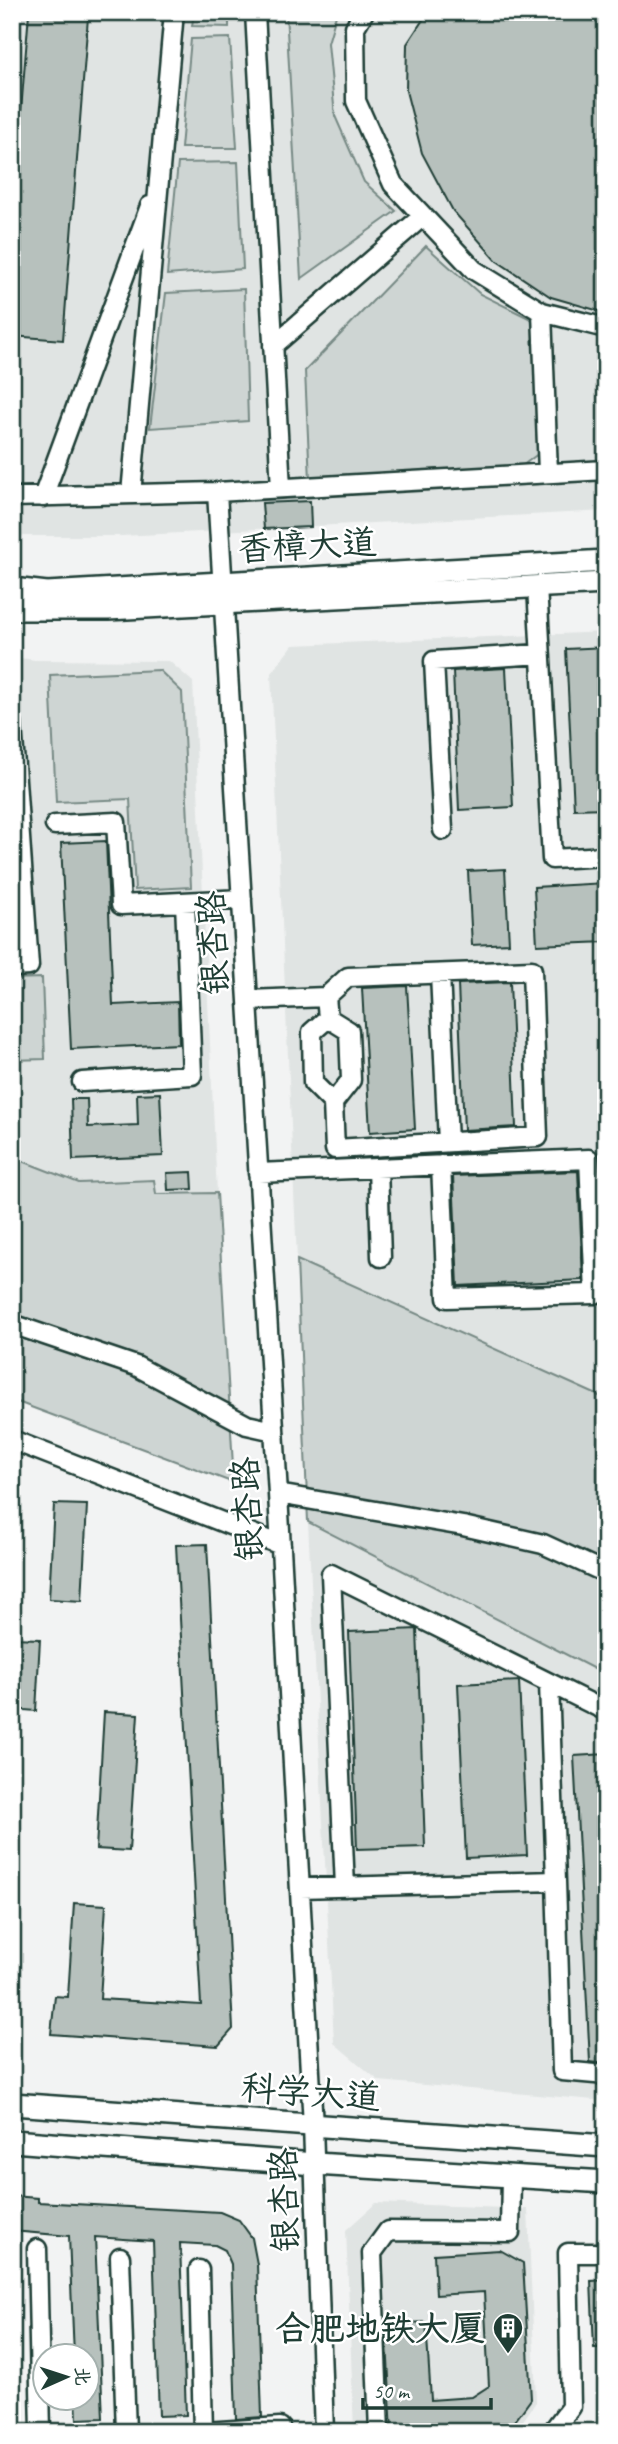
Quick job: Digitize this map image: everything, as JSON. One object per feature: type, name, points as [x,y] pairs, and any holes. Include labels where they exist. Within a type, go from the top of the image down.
[{"type":"main road","name":"香樟大道","points":[[12,609],[108,609],[224,593],[606,561]]},
{"type":"main road","name":"香樟大道","points":[[12,589],[47,593],[224,593],[606,583]]},
{"type":"main road","name":"科学大道","points":[[12,2104],[606,2146]]},
{"type":"main road","name":"科学大道","points":[[12,2141],[606,2182]]},
{"type":"street","points":[[131,494],[174,12]]},
{"type":"street","points":[[255,12],[281,488]]},
{"type":"street","points":[[364,12],[355,27],[356,101],[393,184],[474,270],[542,312],[606,328]]},
{"type":"street","points":[[43,497],[159,184]]},
{"type":"street","points":[[273,346],[423,216]]},
{"type":"street","points":[[542,312],[548,473]]},
{"type":"street","points":[[12,497],[217,492],[606,470]]},
{"type":"street","name":"银杏路","points":[[217,492],[300,1888],[315,2164],[324,2432]]},
{"type":"street","points":[[537,586],[552,859],[606,856]]},
{"type":"street","points":[[443,831],[434,661],[540,654]]},
{"type":"street","points":[[12,723],[29,966],[12,967]]},
{"type":"street","points":[[55,825],[116,822],[121,905],[242,899]]},
{"type":"street","points":[[82,1082],[192,1075],[185,902]]},
{"type":"street","points":[[248,1000],[326,997],[348,977],[532,970],[538,1137],[335,1149],[333,1103],[351,1080],[349,1031],[328,1018]]},
{"type":"street","points":[[440,974],[448,1142]]},
{"type":"street","points":[[326,997],[328,1018]]},
{"type":"street","points":[[328,1018],[312,1032],[313,1083],[333,1103]]},
{"type":"street","points":[[258,1173],[589,1159],[596,1294],[447,1298],[441,1166]]},
{"type":"street","points":[[378,1168],[381,1257]]},
{"type":"street","points":[[12,1324],[136,1366],[247,1425],[274,1432]]},
{"type":"street","points":[[12,1440],[281,1545]]},
{"type":"street","points":[[278,1494],[463,1526],[543,1544],[606,1573]]},
{"type":"street","points":[[345,1887],[331,1574],[606,1711]]},
{"type":"street","points":[[549,1683],[562,2071],[606,2075]]},
{"type":"street","points":[[300,1888],[556,1881]]},
{"type":"street","points":[[379,2432],[372,2253],[388,2231],[510,2232],[511,2176]]},
{"type":"street","points":[[37,2249],[41,2432]]},
{"type":"street","points":[[552,2432],[571,2406],[568,2253],[606,2253]]},
{"type":"street","points":[[120,2257],[126,2432]]},
{"type":"street","points":[[199,2270],[204,2432],[279,2427]]},
{"type":"shaded area","points":[[12,12],[606,12],[606,511],[121,536],[12,536]]},
{"type":"shaded area","points":[[194,12],[229,12],[229,27],[192,26]]},
{"type":"shaded area","points":[[286,12],[337,12],[328,43],[335,116],[364,182],[396,211],[301,279]]},
{"type":"shaded area","points":[[230,38],[237,148],[181,148],[191,39]]},
{"type":"shaded area","points":[[238,162],[243,269],[167,275],[178,163]]},
{"type":"shaded area","points":[[426,246],[480,294],[533,320],[539,453],[522,466],[310,480],[305,371]]},
{"type":"shaded area","points":[[244,289],[248,421],[150,428],[166,293]]},
{"type":"shaded area","points":[[606,632],[606,1399],[297,1260],[271,673],[293,645]]},
{"type":"shaded area","points":[[12,657],[35,660],[169,661],[193,682],[217,1193],[155,1194],[154,1180],[79,1183],[12,1157]]},
{"type":"shaded area","points":[[159,670],[182,692],[191,887],[135,890],[130,799],[56,802],[50,675]]},
{"type":"shaded area","points":[[42,978],[45,1059],[12,1060],[12,979]]},
{"type":"shaded area","points":[[12,1157],[79,1183],[154,1180],[156,1194],[217,1193],[234,1483],[12,1400]]},
{"type":"shaded area","points":[[297,1260],[606,1399],[606,1675],[308,1522]]},
{"type":"shaded area","points":[[308,1522],[606,1675],[606,2101],[379,2081],[334,2043]]},
{"type":"shaded area","points":[[376,2203],[528,2209],[536,2402],[515,2432],[354,2432],[346,2230]]},
{"type":"building","points":[[428,12],[585,12],[606,26],[606,313],[551,297],[497,261],[453,211],[422,153],[406,91],[407,44]]},
{"type":"building","points":[[29,13],[88,17],[63,340],[12,336],[12,220]]},
{"type":"building","points":[[310,501],[311,527],[264,529],[262,503]]},
{"type":"building","points":[[606,647],[606,808],[574,809],[566,649]]},
{"type":"building","points":[[506,668],[513,807],[459,810],[453,671]]},
{"type":"building","points":[[106,841],[113,1005],[178,1002],[179,1044],[71,1049],[61,843]]},
{"type":"building","points":[[505,869],[509,943],[472,945],[468,871]]},
{"type":"building","points":[[606,883],[606,942],[537,945],[534,887]]},
{"type":"building","points":[[510,982],[516,1127],[464,1130],[458,984]]},
{"type":"building","points":[[407,986],[415,1129],[370,1132],[362,988]]},
{"type":"building","points":[[160,1093],[163,1156],[73,1160],[71,1099],[87,1099],[88,1127],[138,1125],[137,1094]]},
{"type":"building","points":[[601,1169],[606,1169],[606,1279]]},
{"type":"building","points":[[578,1171],[583,1280],[458,1286],[453,1176]]},
{"type":"building","points":[[192,1172],[193,1189],[168,1190],[167,1173]]},
{"type":"building","points":[[54,1504],[87,1505],[82,1601],[49,1599]]},
{"type":"building","points":[[207,1544],[233,2029],[218,2046],[51,2034],[55,1996],[68,1997],[74,1903],[106,1905],[100,1999],[201,2005],[176,1545]]},
{"type":"building","points":[[417,1629],[425,1847],[357,1849],[349,1632]]},
{"type":"building","points":[[12,1638],[40,1639],[36,1711],[12,1709]]},
{"type":"building","points":[[519,1681],[527,1855],[466,1858],[458,1684]]},
{"type":"building","points":[[104,1712],[138,1714],[129,1851],[96,1849]]},
{"type":"building","points":[[606,1754],[606,2064],[590,2062],[574,1756]]},
{"type":"building","points":[[12,2196],[38,2198],[38,2202],[220,2212],[239,2220],[252,2238],[257,2264],[262,2417],[236,2419],[231,2264],[225,2250],[215,2245],[180,2243],[186,2415],[159,2416],[153,2241],[95,2237],[100,2342],[73,2342],[69,2236],[12,2231]]},
{"type":"building","name":"合肥地铁大厦","points":[[500,2250],[523,2263],[531,2399],[507,2432],[392,2432],[386,2324],[426,2322],[431,2400],[472,2397],[489,2386],[484,2292],[436,2295],[434,2254]]},
{"type":"building","points":[[606,2280],[606,2348],[594,2348],[591,2281]]},
{"type":"building","points":[[102,2395],[103,2418],[77,2419],[77,2412],[102,2412]]},
{"type":"place","name":"合肥地铁大厦","points":[[508,2355]]}]
